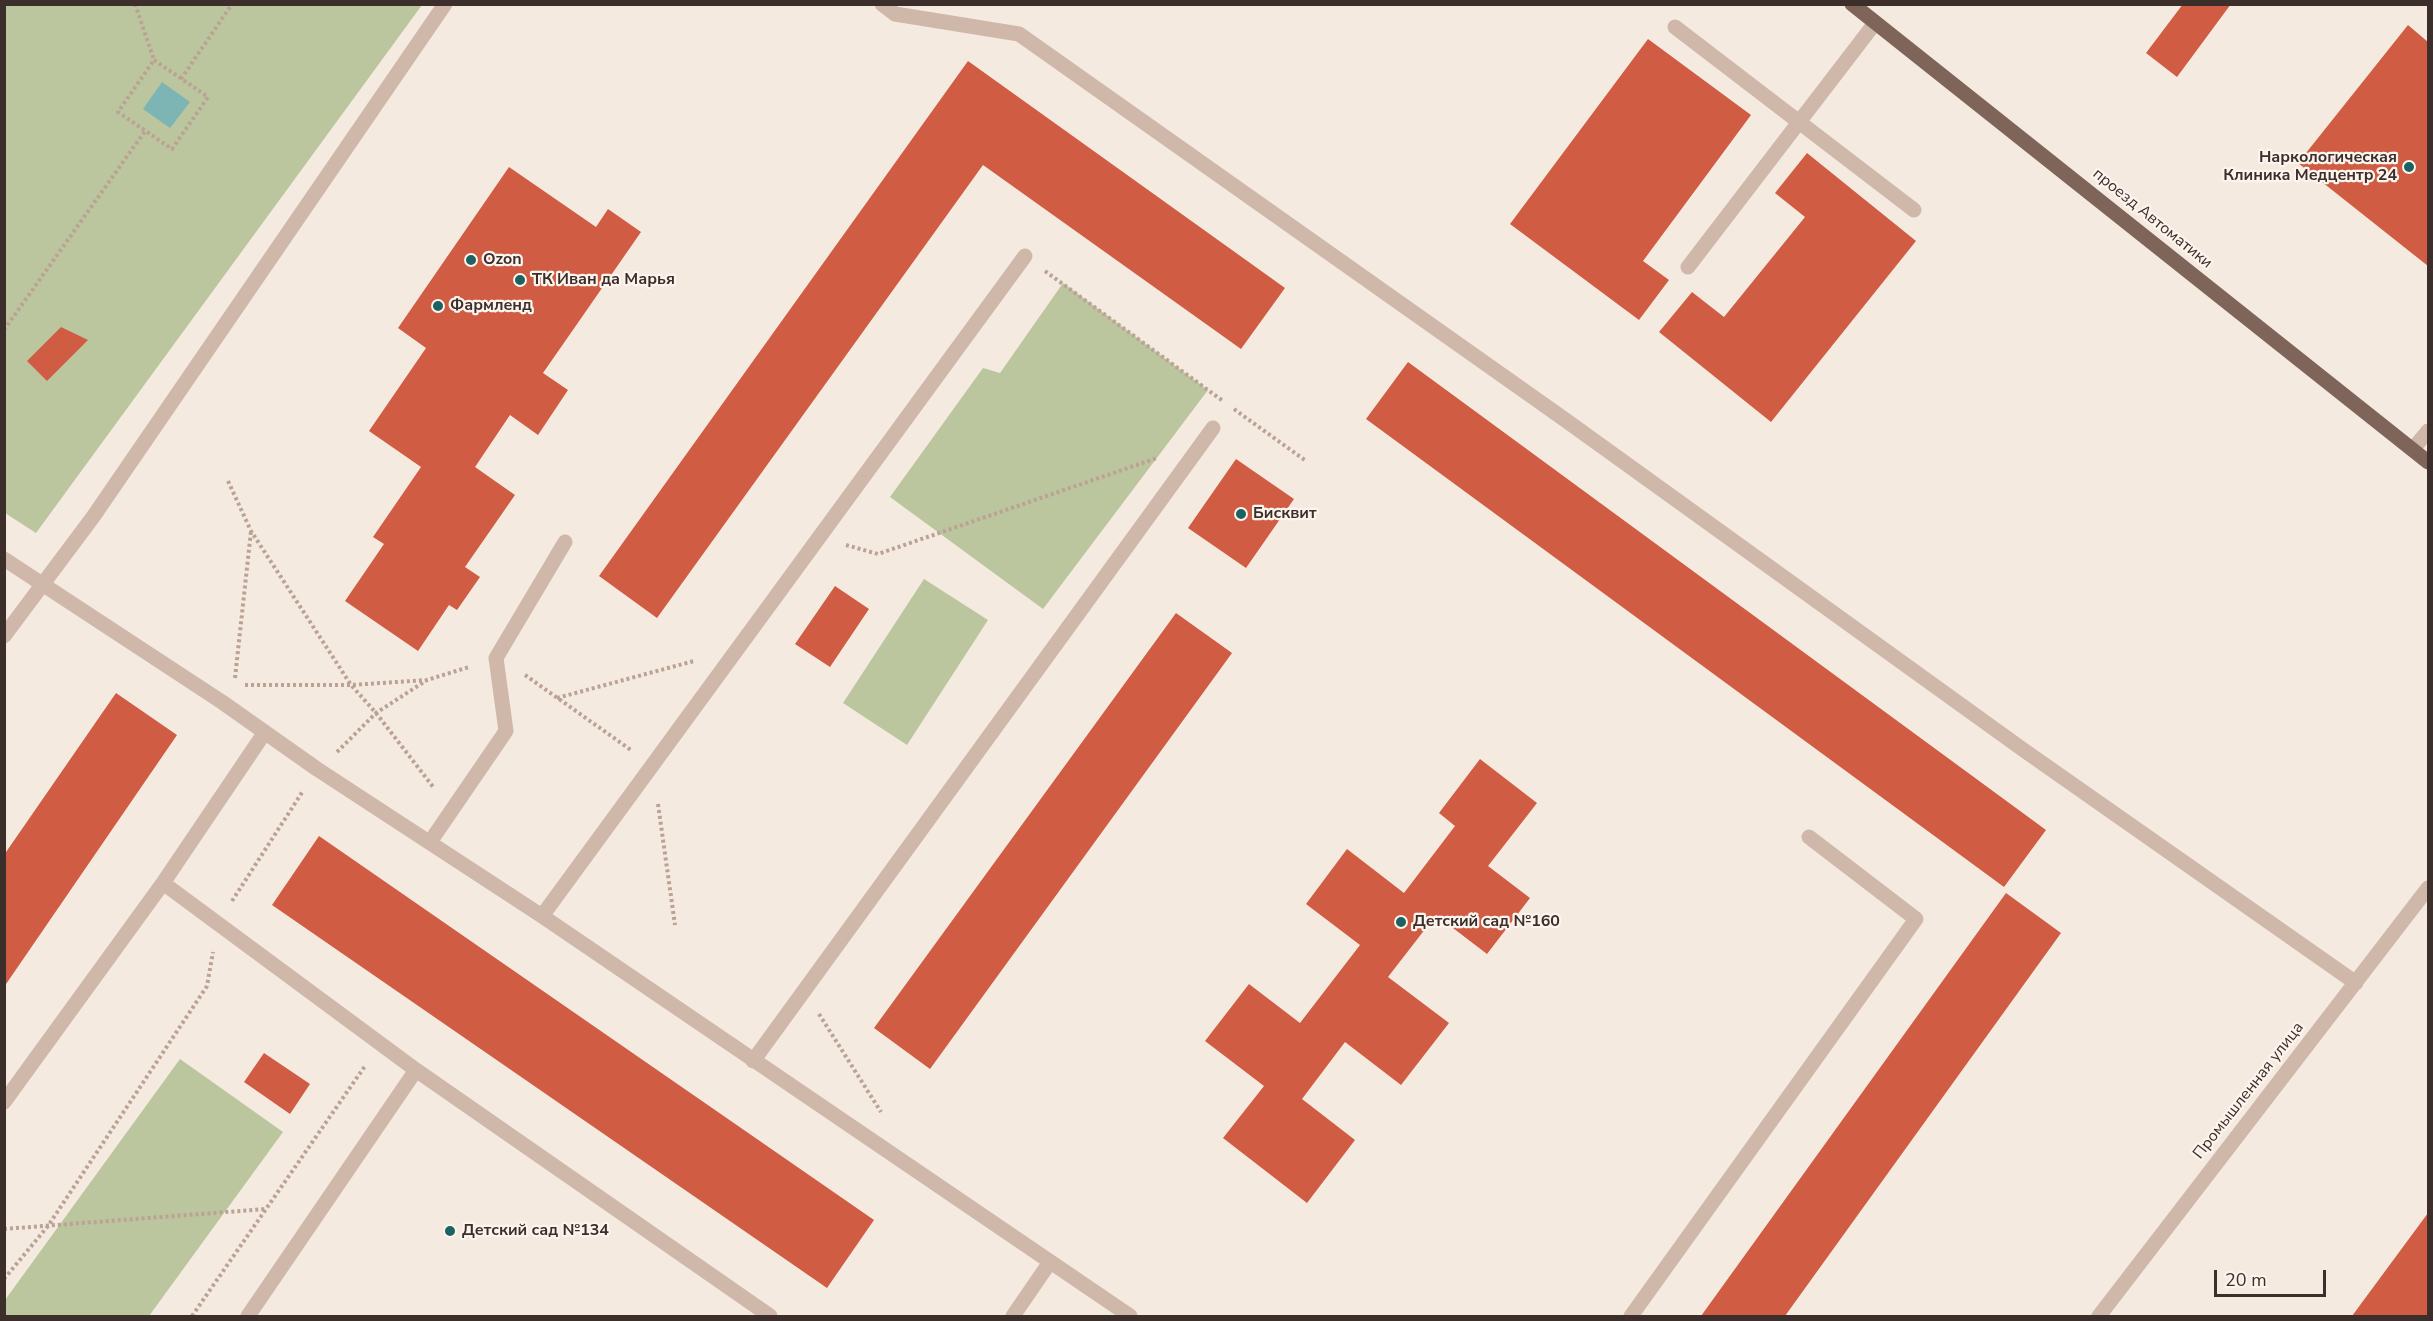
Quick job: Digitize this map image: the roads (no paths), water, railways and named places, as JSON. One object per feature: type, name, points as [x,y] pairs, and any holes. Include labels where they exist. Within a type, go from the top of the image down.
[{"type":"main road","name":"проезд Автоматики","points":[[1852,4],[2428,462]]},
{"type":"street","points":[[4,636],[93,517],[445,4]]},
{"type":"street","points":[[882,4],[895,14],[1019,34],[1564,419],[2025,751],[2356,982]]},
{"type":"street","points":[[1688,267],[1875,23]]},
{"type":"street","points":[[1675,27],[1914,210]]},
{"type":"street","points":[[542,916],[1025,256]]},
{"type":"street","points":[[753,1061],[1213,428]]},
{"type":"street","points":[[2413,449],[2428,431]]},
{"type":"street","points":[[430,842],[506,731],[496,658],[565,542]]},
{"type":"street","points":[[4,559],[317,769],[542,916],[1130,1317]]},
{"type":"street","points":[[4,1102],[163,883],[265,732]]},
{"type":"street","points":[[1631,1317],[1916,919],[1809,837]]},
{"type":"street","points":[[163,883],[416,1070],[770,1317]]},
{"type":"street","name":"Промышленная улица","points":[[2099,1317],[2428,888]]},
{"type":"street","points":[[249,1317],[416,1070]]},
{"type":"street","points":[[1013,1317],[1050,1262]]},
{"type":"water","points":[[162,82],[190,102],[170,128],[143,109]]},
{"type":"place","name":"Наркологическая Клиника Медцентр 24","points":[[2409,167]]},
{"type":"place","name":"Ozon","points":[[471,260]]},
{"type":"place","name":"ТК Иван да Марья","points":[[520,280]]},
{"type":"place","name":"Фармленд","points":[[438,306]]},
{"type":"place","name":"Бисквит","points":[[1241,514]]},
{"type":"place","name":"Детский сад №160","points":[[1401,922]]},
{"type":"place","name":"Детский сад №134","points":[[450,1231]]}]
